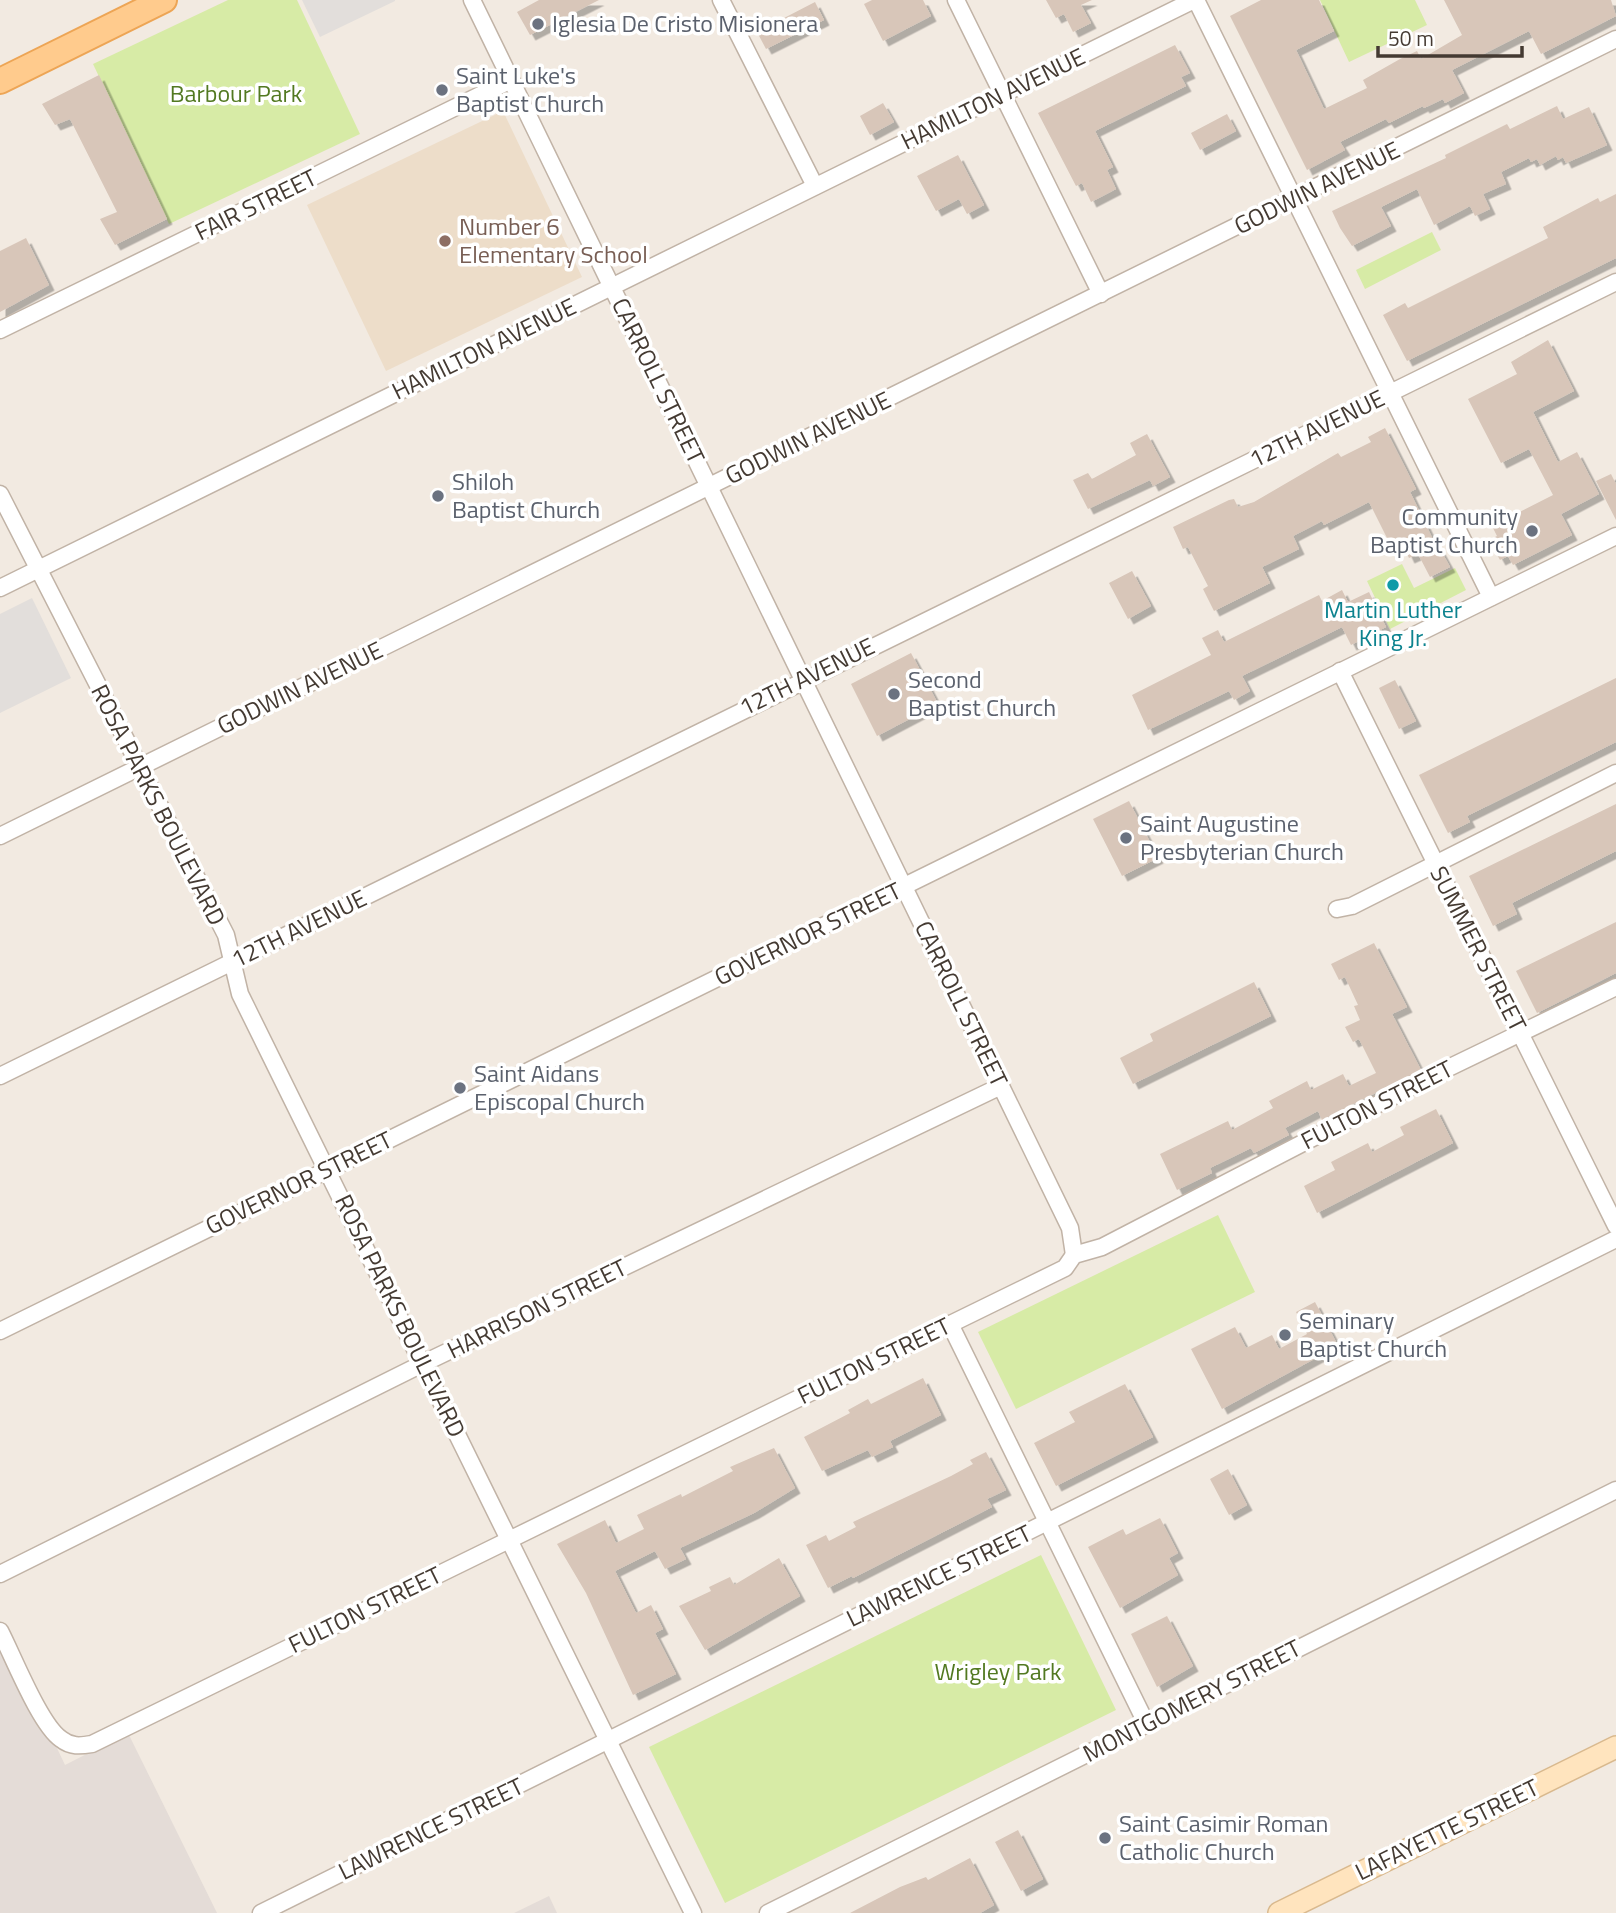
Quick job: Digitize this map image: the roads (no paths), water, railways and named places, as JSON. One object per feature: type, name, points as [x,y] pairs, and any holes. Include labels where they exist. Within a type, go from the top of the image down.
[{"type":"main road","points":[[0,81],[164,0]]},
{"type":"main road","name":"LAFAYETTE STREET","points":[[1279,1913],[1616,1747]]},
{"type":"street","name":"CARROLL STREET","points":[[472,0],[1070,1228],[1074,1255]]},
{"type":"street","points":[[721,0],[815,186]]},
{"type":"street","points":[[956,0],[1101,295]]},
{"type":"street","points":[[1195,0],[1491,597]]},
{"type":"street","name":"HAMILTON AVENUE","points":[[0,588],[1195,0]]},
{"type":"street","name":"GODWIN AVENUE","points":[[0,836],[1294,200],[1616,38]]},
{"type":"street","name":"FAIR STREET","points":[[0,330],[511,80]]},
{"type":"street","name":"12TH AVENUE","points":[[0,1076],[803,679],[1616,282]]},
{"type":"street","name":"ROSA PARKS BOULEVARD","points":[[0,494],[138,768],[226,935],[240,994],[693,1913]]},
{"type":"street","name":"GOVERNOR STREET","points":[[0,1331],[1616,536]]},
{"type":"street","name":"SUMMER STREET","points":[[1339,671],[1616,1226]]},
{"type":"street","points":[[1337,909],[1353,906],[1616,773]]},
{"type":"street","name":"FULTON STREET","points":[[0,1631],[46,1722],[59,1738],[72,1746],[82,1746],[126,1727],[1065,1268],[1074,1255],[1102,1247],[1440,1072],[1616,987]]},
{"type":"street","name":"HARRISON STREET","points":[[0,1574],[424,1363],[1001,1086]]},
{"type":"street","name":"LAWRENCE STREET","points":[[261,1913],[1616,1239]]},
{"type":"street","points":[[950,1324],[1146,1723]]},
{"type":"street","name":"MONTGOMERY STREET","points":[[768,1913],[1616,1489]]},
{"type":"place","name":"Iglesia De Cristo Misionera","points":[[538,24]]},
{"type":"place","name":"Saint Luke's Baptist Church","points":[[442,90]]},
{"type":"place","name":"Number 6 Elementary School","points":[[445,241]]},
{"type":"place","name":"Shiloh Baptist Church","points":[[438,496]]},
{"type":"place","name":"Community Baptist Church","points":[[1532,531]]},
{"type":"place","name":"Martin Luther King Jr.","points":[[1393,585]]},
{"type":"place","name":"Second Baptist Church","points":[[894,694]]},
{"type":"place","name":"Saint Augustine Presbyterian Church","points":[[1126,838]]},
{"type":"place","name":"Saint Aidans Episcopal Church","points":[[460,1088]]},
{"type":"place","name":"Seminary Baptist Church","points":[[1285,1335]]},
{"type":"place","name":"Saint Casimir Roman Catholic Church","points":[[1105,1838]]},
{"type":"park label","name":"Barbour Park","points":[[236,94]]},
{"type":"park label","name":"Wrigley Park","points":[[998,1672]]}]
